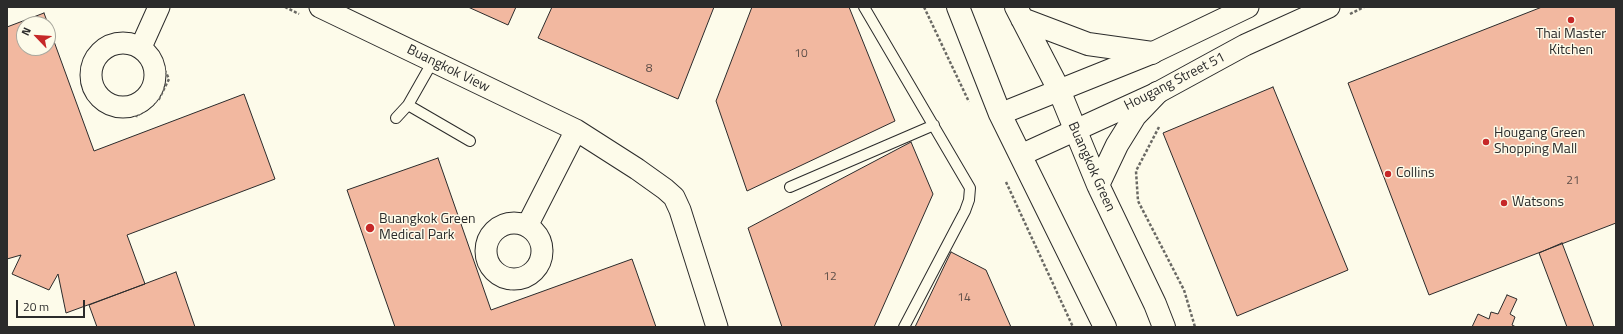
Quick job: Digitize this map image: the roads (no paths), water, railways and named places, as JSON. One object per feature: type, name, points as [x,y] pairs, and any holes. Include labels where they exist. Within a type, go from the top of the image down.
[{"type":"main road","points":[[958,7],[1000,114],[1105,327]]},
{"type":"main road","points":[[1019,13],[1088,44],[1152,53]]},
{"type":"main road","name":"Buangkok Green","points":[[1019,13],[1059,90],[1074,130],[1098,185],[1155,304],[1164,327]]},
{"type":"main road","points":[[1098,185],[1117,145],[1135,116],[1157,93]]},
{"type":"street","points":[[133,41],[159,7]]},
{"type":"street","points":[[1000,114],[1152,53],[1248,7]]},
{"type":"street","name":"Buangkok View","points":[[313,12],[433,61],[576,130],[638,169],[674,197],[717,327]]},
{"type":"street","name":"Hougang Street 51","points":[[1020,155],[1157,93],[1245,45],[1336,12]]},
{"type":"street","points":[[527,226],[576,130]]},
{"type":"lane","points":[[864,7],[970,188],[969,200],[965,211],[904,327]]},
{"type":"lane","points":[[396,118],[408,105],[433,61]]},
{"type":"lane","points":[[408,105],[470,141]]},
{"type":"lane","points":[[790,187],[934,125]]},
{"type":"place","name":"Thai Master Kitchen","points":[[1571,20]]},
{"type":"place","name":"Hougang Green Shopping Mall","points":[[1486,142]]},
{"type":"place","name":"Collins","points":[[1388,174]]},
{"type":"place","name":"Watsons","points":[[1504,203]]},
{"type":"place","name":"Buangkok Green Medical Park","points":[[370,228]]}]
